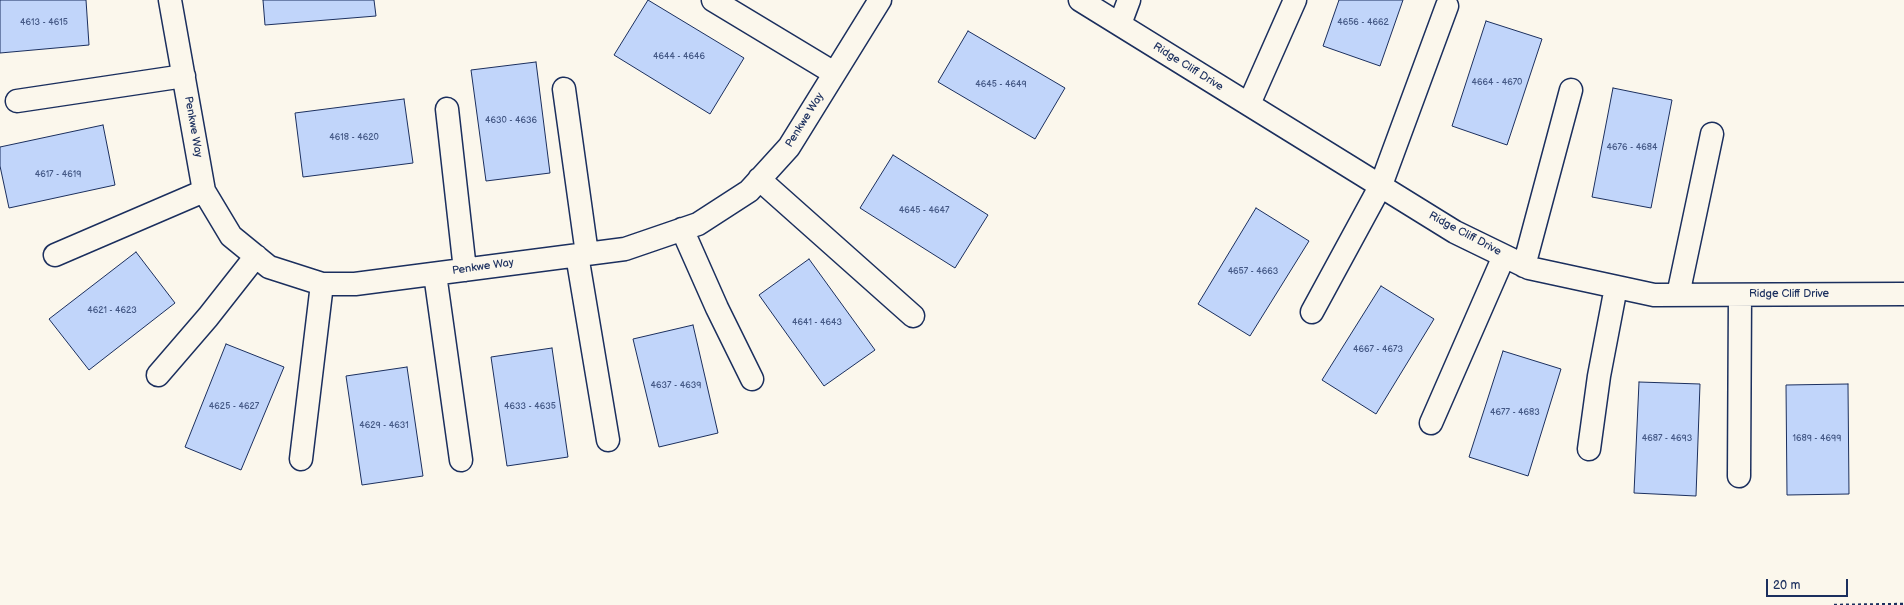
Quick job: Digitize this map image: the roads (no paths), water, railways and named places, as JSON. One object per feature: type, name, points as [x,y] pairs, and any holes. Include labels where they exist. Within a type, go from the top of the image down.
[{"type":"street","name":"Penkwe Way","points":[[170,0],[204,190],[231,236],[269,267],[322,284],[355,284],[625,249],[698,224],[749,191],[789,147],[880,0]]},
{"type":"street","points":[[713,0],[834,73]]},
{"type":"street","name":"Ridge Cliff Drive","points":[[1080,0],[1455,232],[1524,266],[1654,295],[1904,294]]},
{"type":"street","points":[[1120,24],[1129,0]]},
{"type":"street","points":[[1249,104],[1295,0]]},
{"type":"street","points":[[1312,312],[1381,186],[1447,6]]},
{"type":"street","points":[[16,100],[184,76]]},
{"type":"street","points":[[564,89],[582,254],[608,440]]},
{"type":"street","points":[[1524,266],[1571,90]]},
{"type":"street","points":[[447,110],[465,270]]},
{"type":"street","points":[[1678,295],[1712,134]]},
{"type":"street","points":[[759,179],[912,316]]},
{"type":"street","points":[[55,255],[204,190]]},
{"type":"street","points":[[682,229],[717,308],[752,379]]},
{"type":"street","points":[[158,375],[208,317],[256,256]]},
{"type":"street","points":[[1432,423],[1504,256]]},
{"type":"street","points":[[435,274],[461,460]]},
{"type":"street","points":[[301,459],[322,284]]},
{"type":"street","points":[[1589,449],[1599,376],[1616,287]]},
{"type":"street","points":[[1739,476],[1740,295]]}]
